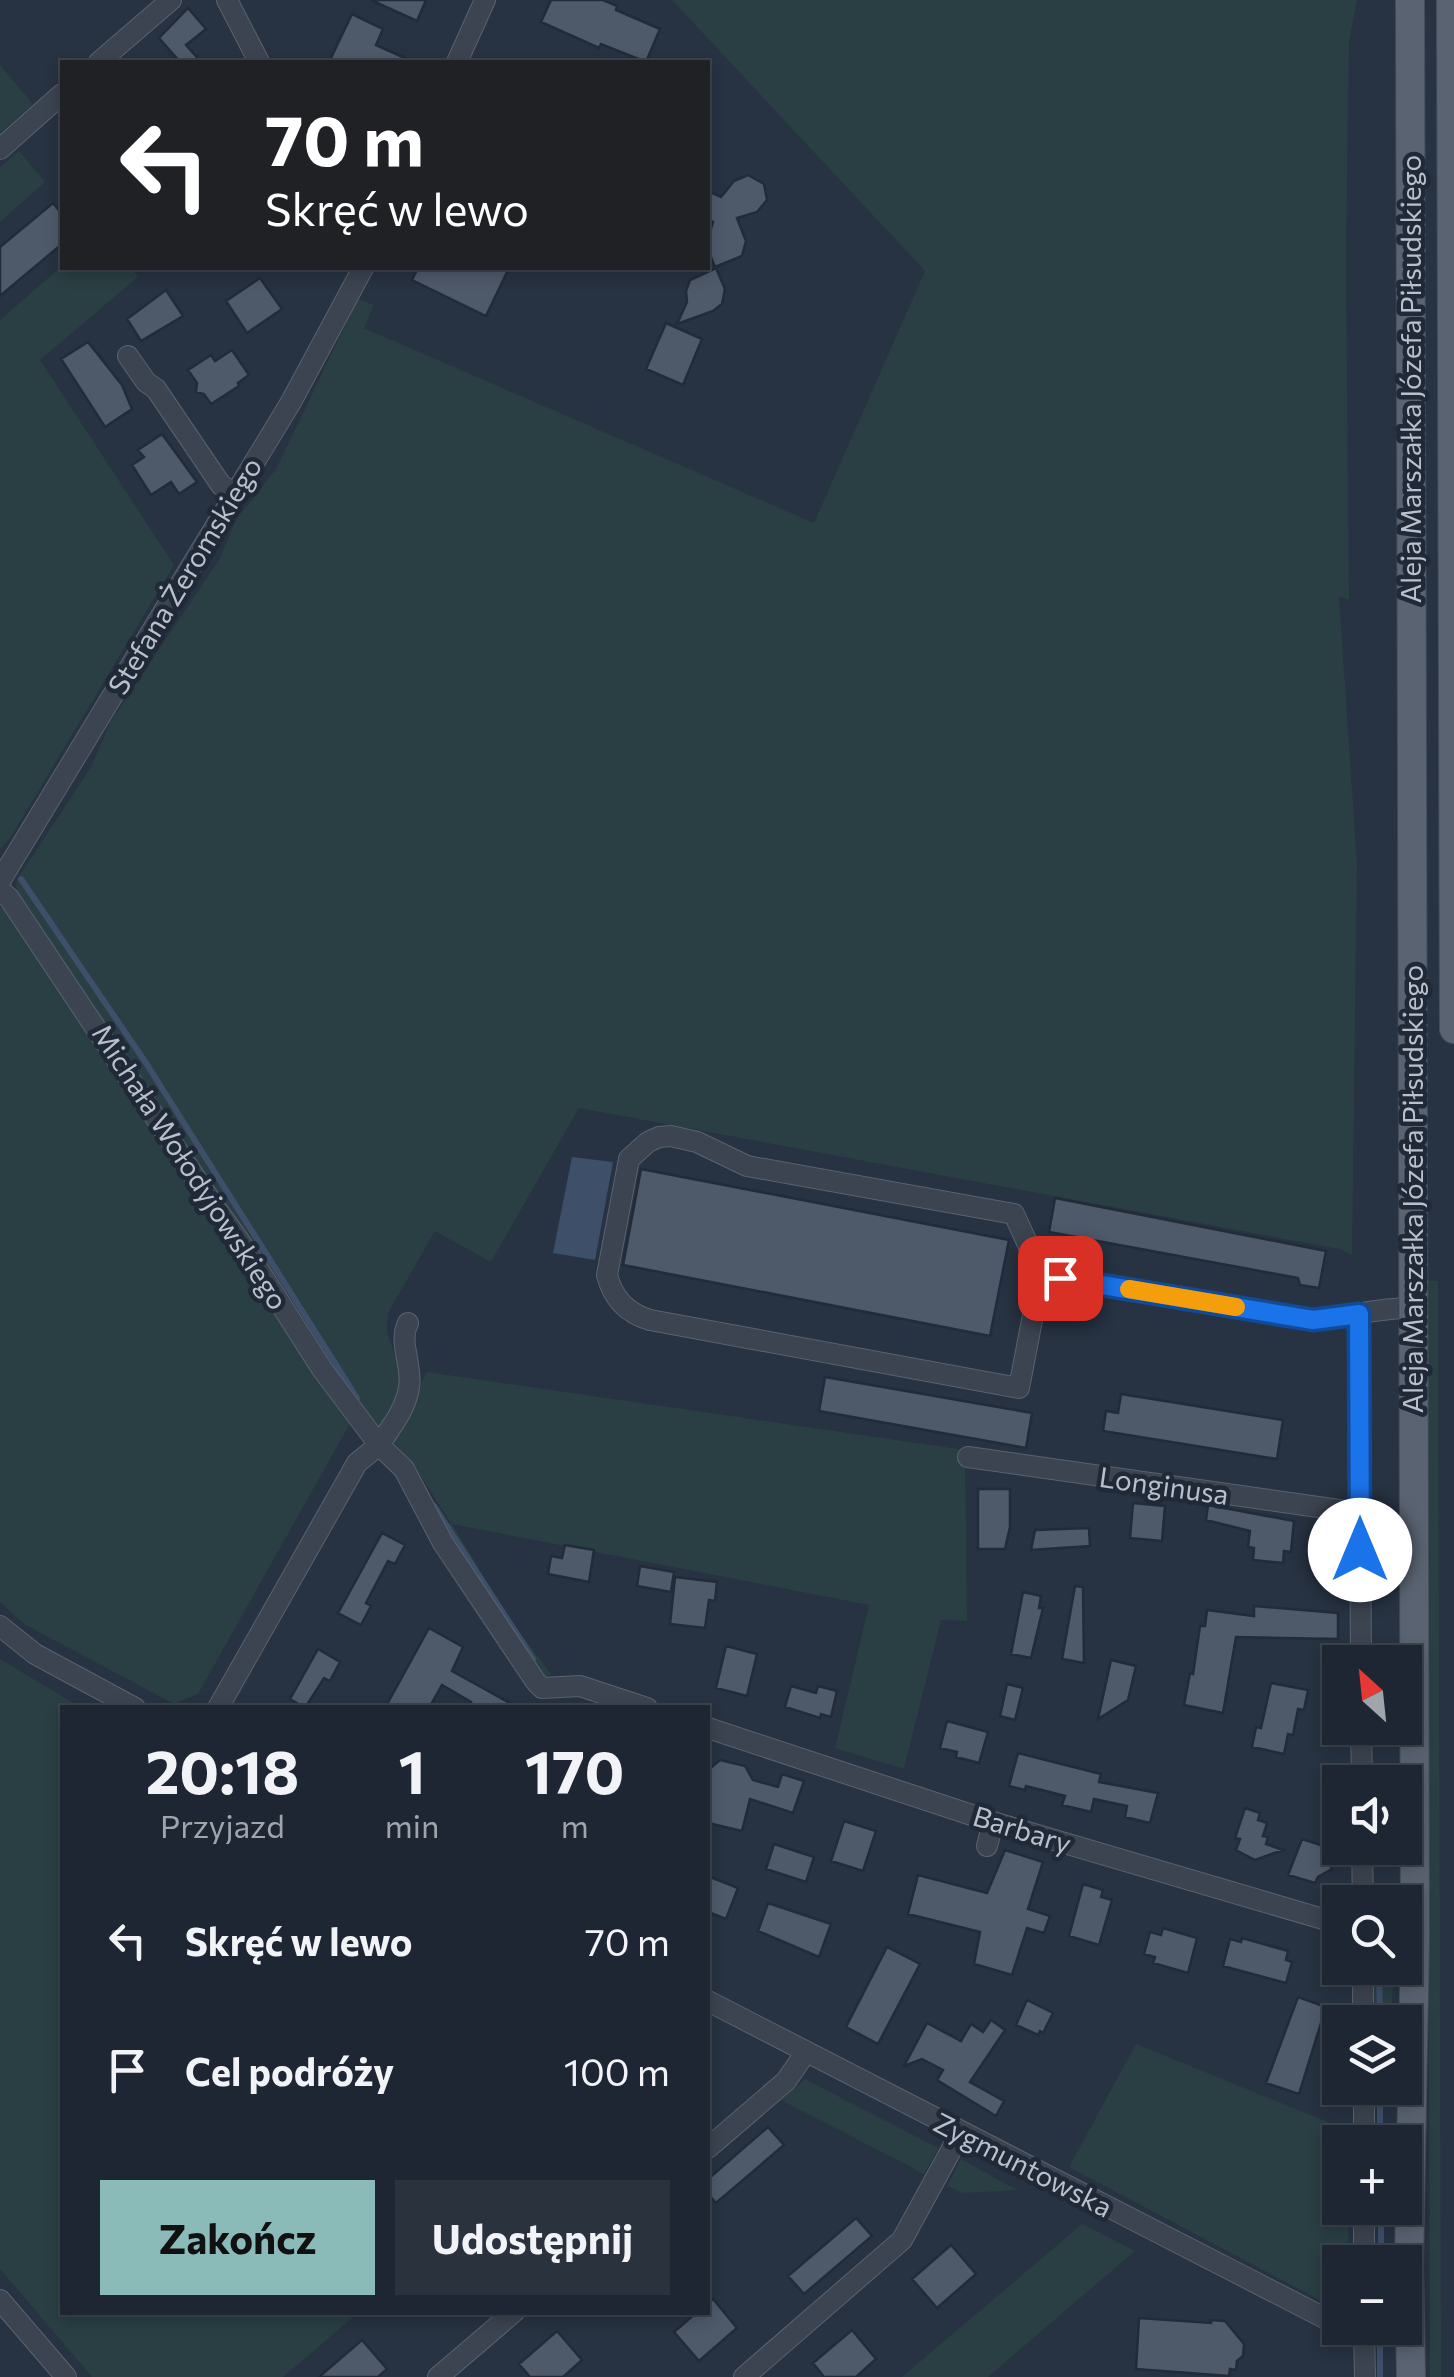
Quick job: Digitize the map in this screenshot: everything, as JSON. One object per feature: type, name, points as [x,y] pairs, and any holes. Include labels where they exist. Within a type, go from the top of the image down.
[{"type":"main road","name":"Aleja Marszałka Józefa Piłsudskiego","points":[[1410,0],[1410,1885]]},
{"type":"main road","name":"Aleja Marszałka Józefa Piłsudskiego","points":[[1451,0],[1454,1029]]},
{"type":"main road","name":"Aleja Marszałka Józefa Piłsudskiego","points":[[1410,1985],[1410,2377]]},
{"type":"street","points":[[101,60],[170,0]]},
{"type":"street","points":[[226,0],[257,60]]},
{"type":"street","points":[[458,60],[486,0]]},
{"type":"street","points":[[0,148],[60,96]]},
{"type":"street","name":"Stefana Żeromskiego","points":[[0,881],[291,402],[355,273]]},
{"type":"street","points":[[128,356],[146,382],[156,389],[220,485],[235,493]]},
{"type":"street","name":"Michała Wołodyjowskiego","points":[[0,890],[86,1010],[322,1369],[379,1445],[404,1469],[443,1543],[542,1688],[580,1686],[637,1705]]},
{"type":"street","points":[[671,1136],[696,1142],[746,1166],[1014,1214],[1040,1273],[1019,1388],[650,1320],[624,1307],[607,1275],[629,1159],[648,1142],[671,1136]]},
{"type":"street","points":[[1040,1273],[1313,1320],[1389,1307],[1413,1308]]},
{"type":"street","name":"Aleja Marszałka Józefa Piłsudskiego","points":[[1359,1314],[1361,1645]]},
{"type":"street","points":[[220,1705],[358,1463],[379,1445],[402,1410],[410,1386],[404,1342],[408,1323]]},
{"type":"street","name":"Longinusa","points":[[968,1457],[1360,1513]]},
{"type":"street","points":[[0,1626],[34,1654],[129,1705]]},
{"type":"street","name":"Barbary","points":[[710,1729],[993,1822],[1322,1919]]},
{"type":"street","points":[[987,1846],[993,1822]]},
{"type":"street","name":"Zygmuntowska","points":[[710,2002],[1322,2313]]},
{"type":"street","points":[[710,2146],[786,2082],[806,2052]]},
{"type":"street","points":[[744,2377],[902,2240],[960,2132]]},
{"type":"street","points":[[0,2300],[66,2377]]},
{"type":"street","points":[[438,2377],[510,2315]]},
{"type":"street","points":[[1357,2345],[1365,2377]]},
{"type":"green space","points":[[672,0],[1357,0],[1349,42],[1346,261],[1349,600],[1339,596],[1357,864],[1352,1255],[1339,1249],[579,1108],[491,1262],[435,1231],[388,1313],[387,1332],[403,1387],[382,1431],[371,1429],[18,900],[16,881],[91,767],[111,721],[219,560],[236,520],[276,469],[358,299],[374,305],[364,328],[814,523],[925,271]]},
{"type":"green space","points":[[0,65],[33,104],[0,133]]},
{"type":"green space","points":[[19,151],[45,182],[0,222],[0,167]]},
{"type":"green space","points":[[60,268],[133,270],[138,277],[40,360],[174,565],[0,849],[0,320]]},
{"type":"green space","points":[[6,906],[352,1420],[198,1694],[174,1704],[24,1624],[0,1602],[0,908]]},
{"type":"green space","points":[[1426,1280],[1438,1281],[1441,2377],[1430,2377]]},
{"type":"green space","points":[[427,1372],[965,1450],[967,1621],[941,1620],[904,1769],[835,1748],[869,1605],[452,1524],[507,1615],[551,1674],[542,1679],[443,1529],[451,1523],[413,1464],[391,1439]]},
{"type":"green space","points":[[0,1659],[77,1705],[60,1705],[60,2315],[356,2315],[283,2377],[92,2377],[0,2269]]},
{"type":"green space","points":[[1374,1985],[1393,1985],[1392,2005],[1374,2005]]},
{"type":"green space","points":[[1136,2044],[1336,2125],[1322,2125],[1322,2225],[1348,2225],[1349,2245],[1322,2245],[1322,2301],[1069,2167]]},
{"type":"green space","points":[[805,2079],[938,2148],[924,2174],[781,2100]]},
{"type":"green space","points":[[961,2159],[1017,2190],[963,2193],[947,2186]]},
{"type":"green space","points":[[1082,2224],[1135,2251],[988,2377],[902,2377]]},
{"type":"water","points":[[572,1157],[613,1162],[595,1260],[553,1253]]},
{"type":"building","points":[[371,0],[426,0],[417,21]]},
{"type":"building","points":[[551,0],[603,0],[617,6],[616,10],[660,29],[647,60],[641,60],[601,44],[599,48],[541,22]]},
{"type":"building","points":[[188,8],[206,29],[186,45],[199,60],[178,60],[159,38]]},
{"type":"building","points":[[352,14],[383,29],[376,45],[410,60],[330,60]]},
{"type":"building","points":[[748,175],[764,184],[767,200],[757,212],[737,218],[746,241],[742,256],[715,267],[710,255],[710,192],[721,197],[734,181]]},
{"type":"building","points":[[53,203],[60,212],[60,246],[0,296],[0,247]]},
{"type":"building","points":[[716,268],[725,289],[722,304],[677,324],[687,302],[690,280]]},
{"type":"building","points":[[417,270],[508,270],[486,316],[412,280]]},
{"type":"building","points":[[260,278],[282,309],[247,333],[226,301]]},
{"type":"building","points":[[166,290],[183,316],[141,341],[127,319]]},
{"type":"building","points":[[666,323],[702,339],[683,385],[646,369]]},
{"type":"building","points":[[88,342],[122,385],[132,409],[105,427],[61,359]]},
{"type":"building","points":[[232,350],[249,375],[211,404],[204,394],[196,392],[197,383],[188,370],[211,355],[215,361]]},
{"type":"building","points":[[162,434],[197,482],[179,494],[171,482],[151,495],[132,465],[144,457],[138,450]]},
{"type":"building","points":[[641,1169],[1009,1240],[990,1336],[623,1265]]},
{"type":"building","points":[[1055,1198],[1326,1251],[1319,1288],[1300,1285],[1298,1278],[1049,1232]]},
{"type":"building","points":[[825,1377],[1032,1413],[1026,1448],[819,1411]]},
{"type":"building","points":[[1121,1394],[1283,1420],[1277,1459],[1103,1431],[1106,1411],[1118,1413]]},
{"type":"building","points":[[978,1489],[1010,1489],[1010,1527],[1005,1549],[978,1549]]},
{"type":"building","points":[[1133,1503],[1165,1506],[1162,1541],[1130,1538]]},
{"type":"building","points":[[1208,1505],[1294,1521],[1291,1552],[1284,1551],[1283,1563],[1253,1560],[1254,1548],[1248,1547],[1250,1531],[1206,1520]]},
{"type":"building","points":[[1089,1528],[1090,1546],[1031,1550],[1035,1530]]},
{"type":"building","points":[[382,1533],[405,1545],[395,1564],[388,1561],[366,1603],[371,1606],[361,1625],[338,1613]]},
{"type":"building","points":[[565,1545],[594,1550],[589,1582],[548,1574],[551,1556],[562,1558]]},
{"type":"building","points":[[640,1566],[674,1572],[671,1592],[637,1586]]},
{"type":"building","points":[[675,1577],[717,1582],[715,1601],[709,1600],[705,1628],[670,1624]]},
{"type":"building","points":[[1075,1586],[1083,1587],[1084,1663],[1062,1659]]},
{"type":"building","points":[[1023,1592],[1041,1596],[1039,1608],[1043,1608],[1031,1658],[1011,1654]]},
{"type":"building","points":[[1254,1606],[1338,1613],[1338,1639],[1236,1637],[1223,1713],[1184,1705],[1200,1626],[1205,1626],[1207,1610],[1254,1616]]},
{"type":"building","points":[[429,1628],[463,1647],[452,1671],[514,1705],[470,1705],[471,1702],[442,1685],[431,1705],[387,1705]]},
{"type":"building","points":[[726,1646],[757,1654],[747,1696],[716,1688]]},
{"type":"building","points":[[318,1649],[340,1662],[330,1681],[324,1678],[307,1705],[290,1699]]},
{"type":"building","points":[[1111,1660],[1136,1666],[1128,1700],[1098,1719]]},
{"type":"building","points":[[1271,1683],[1308,1690],[1304,1710],[1298,1709],[1293,1735],[1288,1734],[1284,1754],[1252,1747],[1256,1727],[1261,1728]]},
{"type":"building","points":[[1007,1684],[1023,1688],[1015,1720],[1000,1716]]},
{"type":"building","points":[[791,1686],[816,1693],[818,1686],[837,1691],[831,1717],[821,1714],[820,1718],[785,1707]]},
{"type":"building","points":[[947,1721],[988,1732],[979,1763],[940,1748]]},
{"type":"building","points":[[1018,1753],[1101,1774],[1099,1782],[1158,1793],[1150,1823],[1125,1817],[1127,1806],[1094,1799],[1091,1812],[1062,1805],[1065,1796],[1009,1786]]},
{"type":"building","points":[[720,1760],[745,1766],[753,1780],[778,1787],[782,1774],[804,1781],[793,1813],[750,1799],[742,1831],[710,1823],[710,1768]]},
{"type":"building","points":[[1245,1808],[1260,1813],[1258,1820],[1267,1823],[1263,1836],[1268,1837],[1266,1844],[1283,1850],[1255,1860],[1236,1850],[1240,1839],[1235,1838]]},
{"type":"building","points":[[844,1821],[876,1831],[863,1871],[831,1861]]},
{"type":"building","points":[[1302,1839],[1322,1845],[1322,1865],[1332,1869],[1315,1883],[1288,1875]]},
{"type":"building","points":[[774,1844],[814,1857],[806,1882],[766,1869]]},
{"type":"building","points":[[1005,1850],[1043,1862],[1028,1909],[1050,1916],[1044,1933],[1027,1928],[1012,1975],[974,1964],[980,1932],[908,1914],[918,1875],[987,1893]]},
{"type":"building","points":[[710,1877],[738,1888],[726,1919],[710,1913]]},
{"type":"building","points":[[1083,1884],[1103,1890],[1101,1897],[1112,1900],[1099,1945],[1069,1936]]},
{"type":"building","points":[[768,1903],[831,1924],[819,1957],[758,1931]]},
{"type":"building","points":[[1163,1928],[1197,1938],[1188,1973],[1153,1963],[1155,1957],[1144,1954],[1150,1932],[1161,1935]]},
{"type":"building","points":[[1242,1938],[1288,1951],[1286,1960],[1292,1962],[1286,1983],[1223,1966],[1230,1939],[1241,1942]]},
{"type":"building","points":[[887,1947],[920,1964],[878,2044],[846,2027]]},
{"type":"building","points":[[1298,1997],[1322,2006],[1322,2020],[1299,2094],[1266,2083]]},
{"type":"building","points":[[1027,2000],[1053,2013],[1043,2033],[1038,2035],[1016,2025]]},
{"type":"building","points":[[991,2020],[1005,2030],[970,2082],[1004,2101],[996,2116],[937,2080],[943,2070],[922,2059],[904,2066],[927,2023],[961,2041],[971,2024],[983,2032]]},
{"type":"building","points":[[768,2127],[784,2145],[716,2203],[710,2196],[710,2177]]},
{"type":"building","points":[[856,2218],[872,2236],[804,2294],[788,2276]]},
{"type":"building","points":[[951,2245],[976,2274],[937,2308],[912,2279]]},
{"type":"building","points":[[713,2299],[737,2328],[699,2361],[674,2332],[694,2315],[710,2315]]},
{"type":"building","points":[[1139,2318],[1225,2321],[1244,2344],[1243,2356],[1237,2361],[1236,2370],[1230,2369],[1229,2376],[1136,2369]]},
{"type":"building","points":[[852,2330],[876,2359],[856,2377],[824,2377],[813,2363]]},
{"type":"building","points":[[557,2331],[582,2360],[563,2377],[530,2377],[519,2364]]},
{"type":"building","points":[[362,2340],[387,2369],[378,2377],[319,2377]]},
{"type":"waterway","points":[[21,879],[146,1063],[357,1398]]},
{"type":"waterway","points":[[434,1506],[533,1659]]},
{"type":"waterway","points":[[1379,1985],[1380,2005]]},
{"type":"waterway","points":[[1380,2105],[1380,2125]]},
{"type":"waterway","points":[[1381,2225],[1381,2245]]},
{"type":"waterway","points":[[1380,2345],[1380,2377]]},
{"type":"slow traffic","points":[[1129,1289],[1236,1307]]},
{"type":"route","points":[[1060,1278],[1313,1320],[1359,1314],[1360,1550]]}]
